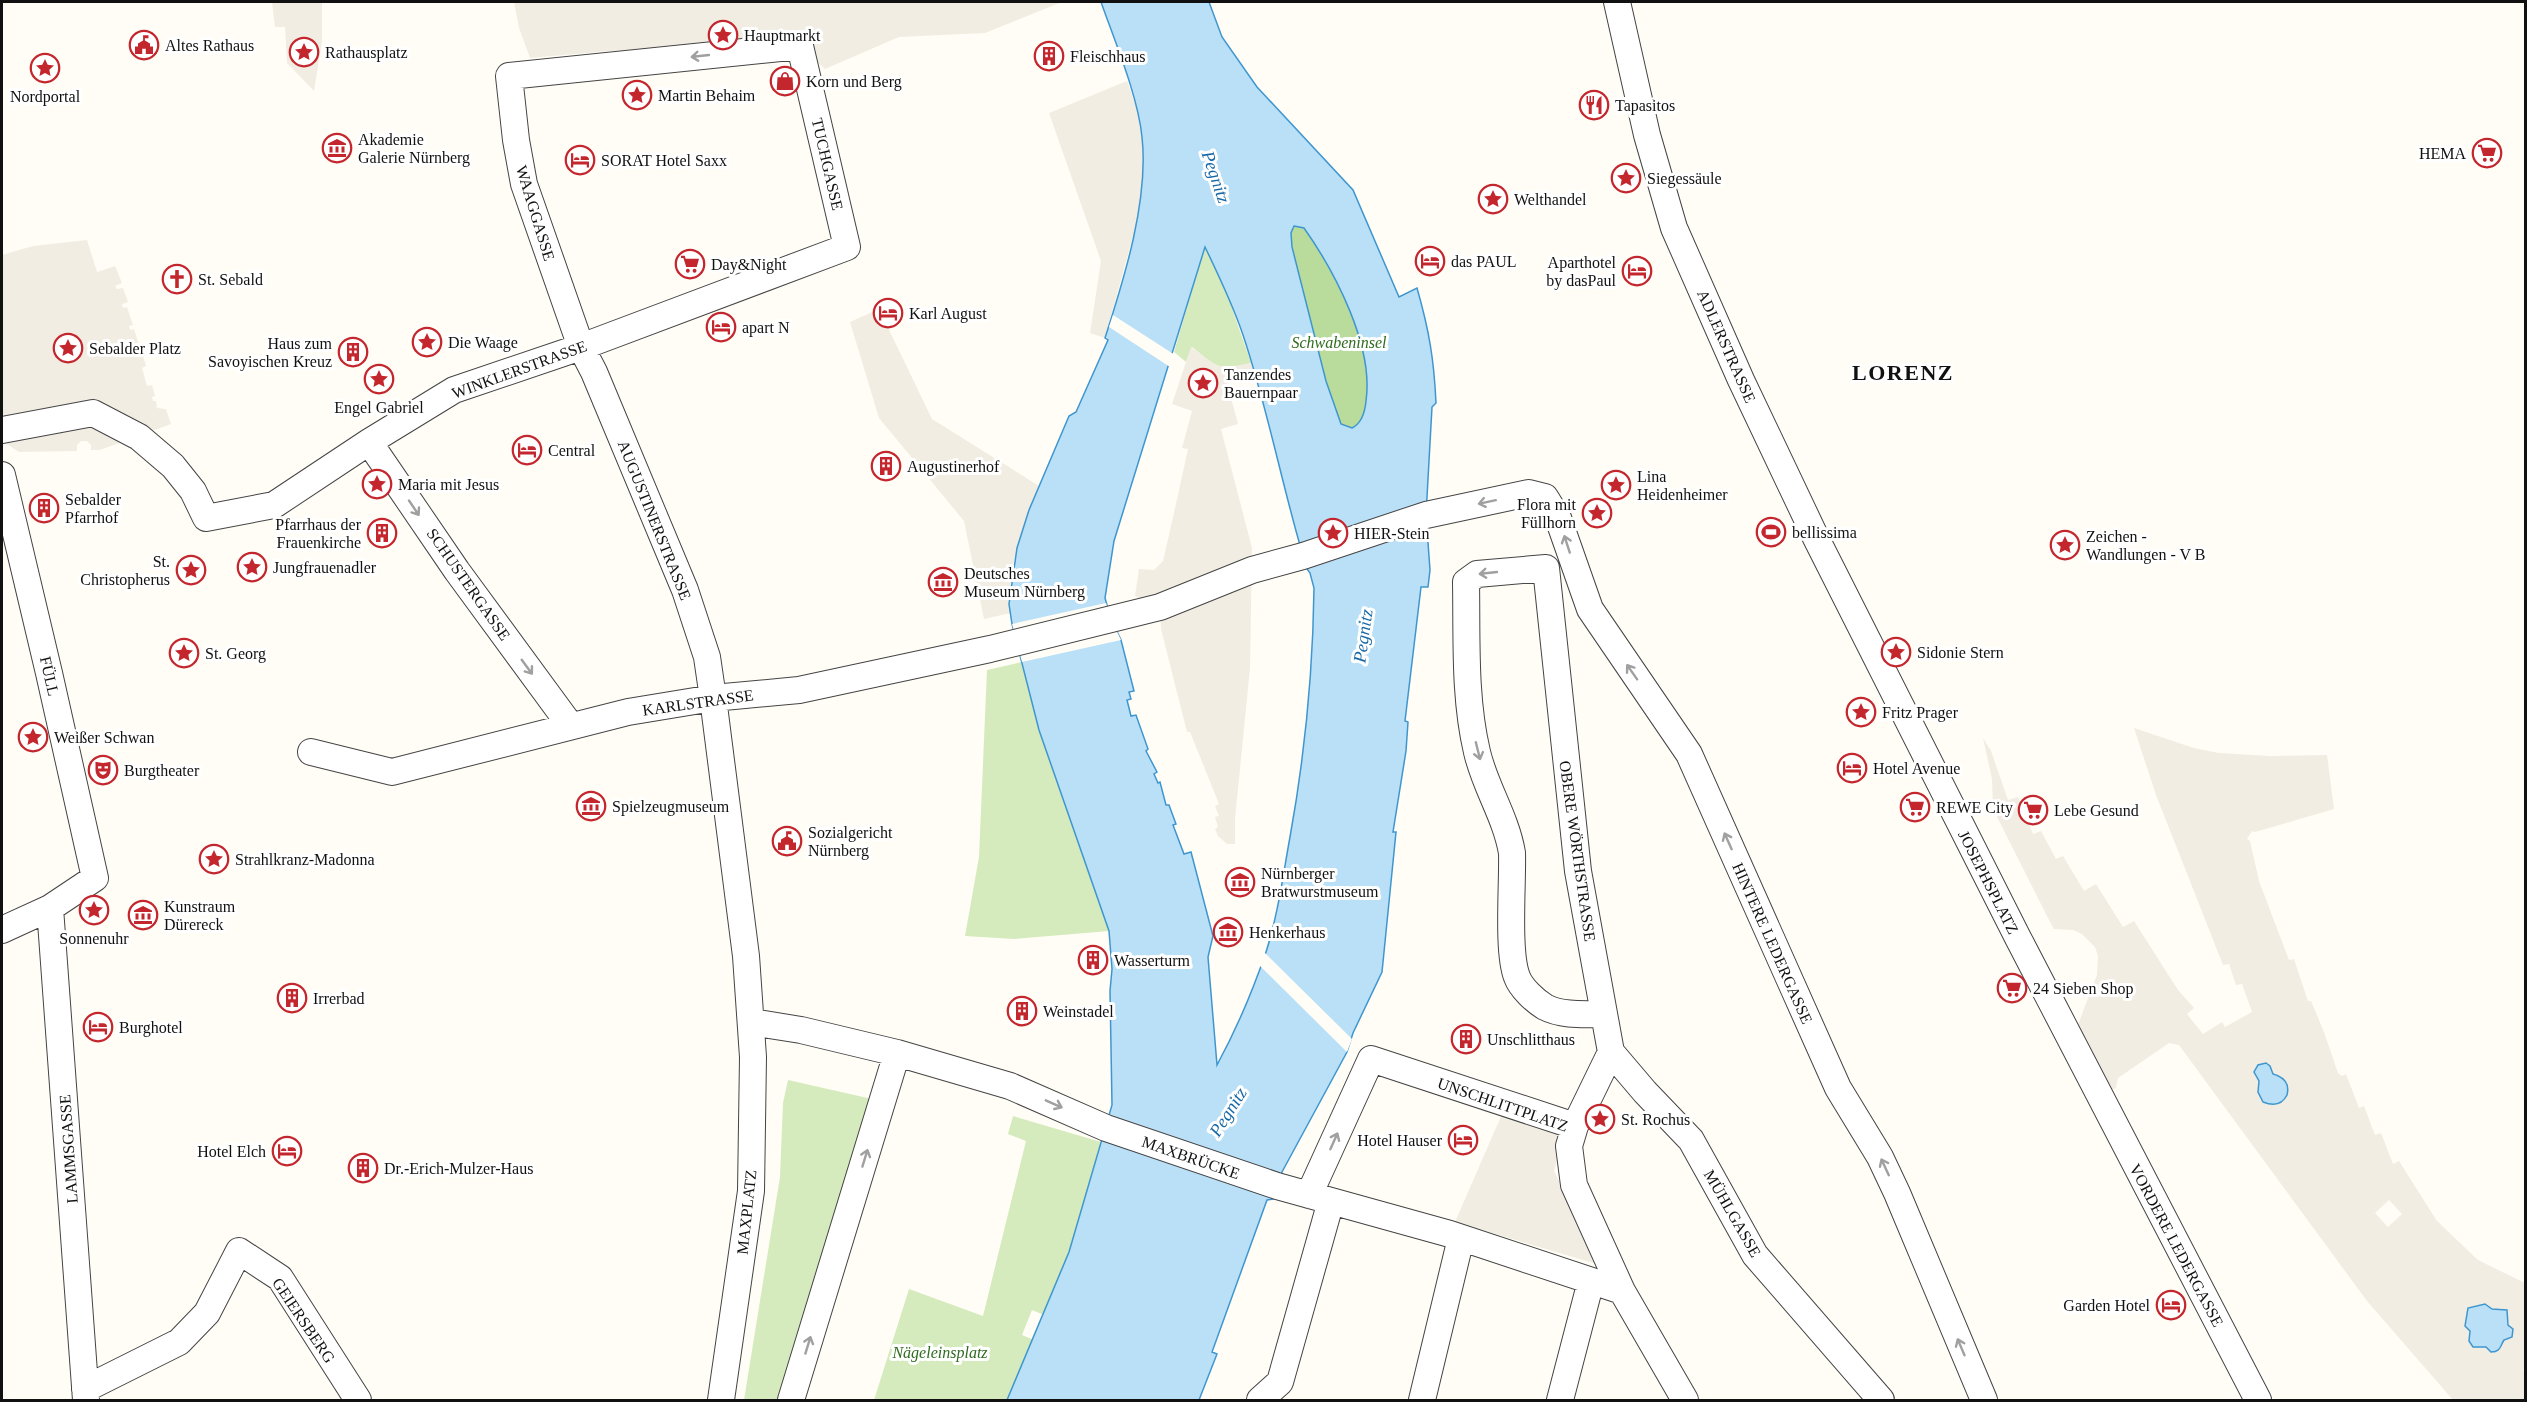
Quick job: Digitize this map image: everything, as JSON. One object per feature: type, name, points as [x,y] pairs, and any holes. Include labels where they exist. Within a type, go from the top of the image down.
[{"type":"street","name":"ADLERSTRASSE","points":[[1617,2],[1647,135],[1674,228],[1746,391],[1884,673]]},
{"type":"street","name":"TUCHGASSE","points":[[509,76],[800,46],[847,247]]},
{"type":"street","name":"WAAGGASSE","points":[[509,76],[516,140],[524,184],[581,347]]},
{"type":"street","name":"WINKLERSTRASSE","points":[[2,430],[93,413],[139,437],[173,466],[193,491],[206,518],[274,505],[369,442],[454,390],[581,347],[847,247]]},
{"type":"street","name":"AUGUSTINERSTRASSE","points":[[581,347],[594,372],[685,590],[707,657],[746,956]]},
{"type":"street","name":"SCHUSTERGASSE","points":[[369,442],[457,570],[570,725]]},
{"type":"street","name":"FÜLL","points":[[2,475],[95,878],[50,908]]},
{"type":"street","name":"HINTERE LEDERGASSE","points":[[1111,620],[1160,607],[1252,570],[1303,556],[1426,514],[1529,493],[1545,497],[1558,518],[1590,609],[1689,754],[1838,1088],[1880,1157],[1897,1193],[1984,1401]]},
{"type":"street","name":"OBERE WÖRTHSTRASSE","points":[[1604,1014],[1558,1011],[1546,1007],[1535,1000],[1517,978],[1513,958],[1510,838],[1478,754],[1469,705],[1466,582],[1477,574],[1546,568],[1576,860],[1611,1052]]},
{"type":"street","name":"KARLSTRASSE","points":[[310,752],[392,772],[628,711],[713,698],[798,690],[1111,620]]},
{"type":"street","name":"JOSEPHSPLATZ","points":[[1884,673],[2095,1090]]},
{"type":"street","points":[[2,930],[50,908]]},
{"type":"street","name":"LAMMSGASSE","points":[[50,908],[86,1395]]},
{"type":"street","name":"MAXPLATZ","points":[[721,1401],[751,1191],[753,1058],[746,956]]},
{"type":"street","points":[[751,1022],[801,1030],[897,1053],[791,1401]]},
{"type":"street","points":[[1575,1126],[1611,1052]]},
{"type":"street","name":"MÜHLGASSE","points":[[1611,1052],[1691,1140],[1755,1255],[1881,1401]]},
{"type":"street","name":"MAXBRÜCKE","points":[[897,1053],[1010,1086],[1106,1128],[1277,1186],[1320,1198]]},
{"type":"street","name":"UNSCHLITTPLATZ","points":[[1320,1198],[1371,1059],[1575,1126],[1569,1146],[1574,1185],[1622,1291],[1685,1401]]},
{"type":"street","name":"VORDERE LEDERGASSE","points":[[2095,1090],[2258,1401]]},
{"type":"street","points":[[1260,1401],[1280,1382],[1320,1198],[1461,1238],[1622,1291]]},
{"type":"street","points":[[1422,1401],[1461,1238]]},
{"type":"street","name":"GEIERSBERG","points":[[86,1395],[179,1342],[207,1313],[239,1251],[280,1278],[358,1401]]},
{"type":"street","points":[[1560,1401],[1591,1281]]},
{"type":"green space","name":"Schwabeninsel","points":[[1293,226],[1304,228],[1316,246],[1350,310],[1358,334],[1367,380],[1366,401],[1362,417],[1352,428],[1341,424],[1326,381],[1292,247]]},
{"type":"green space","points":[[1205,246],[1225,288],[1251,363],[1232,367],[1219,366],[1192,347],[1186,362],[1174,352]]},
{"type":"green space","points":[[1022,662],[1039,730],[1109,931],[1014,939],[965,936],[979,857],[987,670]]},
{"type":"green space","points":[[788,1080],[872,1099],[782,1400],[744,1400],[780,1177],[783,1103]]},
{"type":"green space","name":"Nägeleinsplatz","points":[[1013,1116],[1101,1142],[1069,1252],[1044,1315],[1032,1310],[1022,1335],[1034,1340],[1007,1400],[874,1400],[909,1289],[983,1316],[1026,1141],[1008,1134]]},
{"type":"shaded area","name":"Rathausplatz","points":[[272,2],[322,2],[322,41],[314,91],[287,63],[285,27],[275,27]]},
{"type":"shaded area","name":"Hauptmarkt","points":[[514,2],[1062,2],[985,33],[899,37],[825,69],[800,46],[609,51],[530,58],[519,28]]},
{"type":"shaded area","points":[[1127,81],[1137,109],[1142,138],[1143,175],[1139,214],[1105,338],[1090,333],[1101,261],[1049,113]]},
{"type":"shaded area","name":"Sebalder Platz","points":[[87,240],[97,272],[115,266],[122,283],[115,286],[117,289],[123,288],[128,302],[122,304],[123,308],[127,307],[133,325],[129,326],[130,330],[134,329],[139,345],[135,346],[136,351],[141,350],[146,366],[142,368],[147,386],[152,385],[155,396],[152,397],[153,401],[156,401],[157,408],[166,409],[171,424],[100,450],[91,450],[91,445],[87,441],[81,441],[77,445],[77,451],[19,452],[2,441],[2,255],[33,246]]},
{"type":"shaded area","points":[[879,309],[932,419],[1039,486],[1017,548],[1011,575],[1011,613],[984,619],[964,521],[879,418],[850,322]]},
{"type":"shaded area","points":[[1191,347],[1215,365],[1224,368],[1251,363],[1254,372],[1226,379],[1238,424],[1221,429],[1252,548],[1250,668],[1235,819],[1235,844],[1227,844],[1218,836],[1215,829],[1218,827],[1215,817],[1219,816],[1215,806],[1219,804],[1190,732],[1187,732],[1161,629],[1160,607],[1135,596],[1139,569],[1154,570],[1163,561],[1174,513],[1188,449],[1182,448],[1192,411],[1172,404]]},
{"type":"shaded area","points":[[2134,728],[2194,748],[2219,753],[2269,756],[2327,755],[2334,809],[2252,831],[2247,839],[2250,841],[2259,881],[2289,960],[2294,959],[2308,1001],[2311,1001],[2324,1032],[2338,1073],[2342,1076],[2346,1074],[2359,1108],[2364,1106],[2375,1135],[2381,1133],[2393,1164],[2399,1161],[2437,1221],[2478,1260],[2525,1283],[2526,1367],[2523,1370],[2525,1400],[2453,1400],[2367,1301],[2179,1045],[2169,1043],[2118,1078],[2116,1088],[2109,1091],[2077,1027],[2097,975],[2098,956],[2095,947],[2082,934],[2073,930],[2054,929],[2050,922],[1993,809],[1992,779],[1983,738],[1991,751],[2008,800],[2018,797],[2033,834],[2041,831],[2056,859],[2063,856],[2084,891],[2096,884],[2123,927],[2134,921],[2178,990],[2194,1008],[2187,1014],[2203,1034],[2222,1022],[2225,1027],[2252,1012],[2242,984],[2236,985],[2229,964],[2223,965],[2156,795]],"holes":[[[2389,1200],[2402,1214],[2388,1227],[2375,1213]],[[2476,1306],[2496,1310],[2501,1308],[2508,1320],[2512,1337],[2504,1339],[2500,1350],[2496,1352],[2491,1352],[2486,1347],[2473,1347],[2470,1343],[2470,1331],[2465,1323],[2468,1319],[2468,1308]]]},
{"type":"shaded area","points":[[1502,1114],[1564,1134],[1554,1171],[1602,1263],[1600,1265],[1455,1222]]},
{"type":"water","name":"Pegnitz","points":[[1101,2],[1209,2],[1222,37],[1257,87],[1353,190],[1399,297],[1417,288],[1425,318],[1434,372],[1436,403],[1432,407],[1426,515],[1430,570],[1428,587],[1421,587],[1405,721],[1408,722],[1406,751],[1393,832],[1396,832],[1382,972],[1353,1033],[1347,1052],[1282,1172],[1273,1199],[1267,1200],[1212,1352],[1217,1354],[1199,1400],[1007,1400],[1069,1252],[1112,1105],[1110,991],[1112,969],[1109,931],[1039,730],[1009,604],[1017,548],[1029,510],[1069,416],[1076,412],[1108,340],[1105,338],[1127,265],[1142,187],[1140,121],[1131,87]],"holes":[[[1294,226],[1304,228],[1328,266],[1350,310],[1358,334],[1367,380],[1366,401],[1362,417],[1352,428],[1341,424],[1326,381],[1292,247],[1291,233]],[[1205,247],[1243,335],[1261,393],[1298,540],[1314,588],[1312,651],[1304,744],[1277,909],[1256,981],[1217,1065],[1208,957],[1213,936],[1191,852],[1184,854],[1173,825],[1176,824],[1169,805],[1166,805],[1160,782],[1158,783],[1154,774],[1157,772],[1146,751],[1148,749],[1136,715],[1131,716],[1127,700],[1131,699],[1129,692],[1134,691],[1121,640],[1111,619],[1105,598],[1114,541]]]},
{"type":"water","points":[[2266,1063],[2273,1074],[2287,1084],[2287,1095],[2277,1104],[2263,1102],[2258,1092],[2259,1081],[2254,1072],[2258,1065]]},
{"type":"water","points":[[2485,1304],[2492,1309],[2507,1310],[2508,1325],[2513,1329],[2512,1337],[2504,1340],[2500,1348],[2494,1352],[2486,1347],[2473,1347],[2469,1341],[2470,1331],[2465,1326],[2468,1308]]},
{"type":"pier","points":[[1113,315],[1175,355],[1170,367],[1109,327]]},
{"type":"pier","points":[[1106,603],[1121,640],[1022,662],[1012,624]]},
{"type":"pier","points":[[1263,951],[1352,1039],[1347,1052],[1258,964]]},
{"type":"place","name":"Hauptmarkt","points":[[723,35]]},
{"type":"place","name":"Altes Rathaus","points":[[144,45]]},
{"type":"place","name":"Rathausplatz","points":[[304,52]]},
{"type":"place","name":"Fleischhaus","points":[[1049,56]]},
{"type":"place","name":"Nordportal","points":[[45,68]]},
{"type":"place","name":"Korn und Berg","points":[[785,81]]},
{"type":"place","name":"Martin Behaim","points":[[637,95]]},
{"type":"place","name":"Tapasitos","points":[[1594,105]]},
{"type":"place","name":"Akademie Galerie Nürnberg","points":[[337,148]]},
{"type":"place","name":"HEMA","points":[[2487,153]]},
{"type":"place","name":"SORAT Hotel Saxx","points":[[580,160]]},
{"type":"place","name":"Siegessäule","points":[[1626,178]]},
{"type":"place","name":"Welthandel","points":[[1493,199]]},
{"type":"place","name":"das PAUL","points":[[1430,261]]},
{"type":"place","name":"Day&Night","points":[[690,264]]},
{"type":"place","name":"Aparthotel by dasPaul","points":[[1637,271]]},
{"type":"place","name":"St. Sebald","points":[[177,279]]},
{"type":"place","name":"Karl August","points":[[888,313]]},
{"type":"place","name":"apart N","points":[[721,327]]},
{"type":"place","name":"Die Waage","points":[[427,342]]},
{"type":"place","name":"Sebalder Platz","points":[[68,348]]},
{"type":"place","name":"Haus zum Savoyischen Kreuz","points":[[353,352]]},
{"type":"place","name":"Engel Gabriel","points":[[379,379]]},
{"type":"place","name":"Tanzendes Bauernpaar","points":[[1203,383]]},
{"type":"place","name":"Central","points":[[527,450]]},
{"type":"place","name":"Augustinerhof","points":[[886,466]]},
{"type":"place","name":"Maria mit Jesus","points":[[377,484]]},
{"type":"place","name":"Lina Heidenheimer","points":[[1616,485]]},
{"type":"place","name":"Sebalder Pfarrhof","points":[[44,508]]},
{"type":"place","name":"Flora mit Füllhorn","points":[[1597,513]]},
{"type":"place","name":"bellissima","points":[[1771,532]]},
{"type":"place","name":"Pfarrhaus der Frauenkirche","points":[[382,533]]},
{"type":"place","name":"HIER-Stein","points":[[1333,533]]},
{"type":"place","name":"Zeichen - Wandlungen - V B","points":[[2065,545]]},
{"type":"place","name":"Jungfrauenadler","points":[[252,567]]},
{"type":"place","name":"St. Christopherus","points":[[191,570]]},
{"type":"place","name":"Deutsches Museum Nürnberg","points":[[943,582]]},
{"type":"place","name":"Sidonie Stern","points":[[1896,652]]},
{"type":"place","name":"St. Georg","points":[[184,653]]},
{"type":"place","name":"Fritz Prager","points":[[1861,712]]},
{"type":"place","name":"Weißer Schwan","points":[[33,737]]},
{"type":"place","name":"Hotel Avenue","points":[[1852,768]]},
{"type":"place","name":"Burgtheater","points":[[103,770]]},
{"type":"place","name":"Spielzeugmuseum","points":[[591,806]]},
{"type":"place","name":"REWE City","points":[[1915,807]]},
{"type":"place","name":"Lebe Gesund","points":[[2033,810]]},
{"type":"place","name":"Sozialgericht Nürnberg","points":[[787,841]]},
{"type":"place","name":"Strahlkranz-Madonna","points":[[214,859]]},
{"type":"place","name":"Nürnberger Bratwurstmuseum","points":[[1240,882]]},
{"type":"place","name":"Sonnenuhr","points":[[94,910]]},
{"type":"place","name":"Kunstraum Dürereck","points":[[143,915]]},
{"type":"place","name":"Henkerhaus","points":[[1228,932]]},
{"type":"place","name":"Wasserturm","points":[[1093,960]]},
{"type":"place","name":"24 Sieben Shop","points":[[2012,988]]},
{"type":"place","name":"Irrerbad","points":[[292,998]]},
{"type":"place","name":"Weinstadel","points":[[1022,1011]]},
{"type":"place","name":"Burghotel","points":[[98,1027]]},
{"type":"place","name":"Unschlitthaus","points":[[1466,1039]]},
{"type":"place","name":"St. Rochus","points":[[1600,1119]]},
{"type":"place","name":"Hotel Hauser","points":[[1463,1140]]},
{"type":"place","name":"Hotel Elch","points":[[287,1151]]},
{"type":"place","name":"Dr.-Erich-Mulzer-Haus","points":[[363,1168]]},
{"type":"place","name":"Garden Hotel","points":[[2171,1305]]},
{"type":"district","name":"LORENZ","points":[[1903,372]]}]
